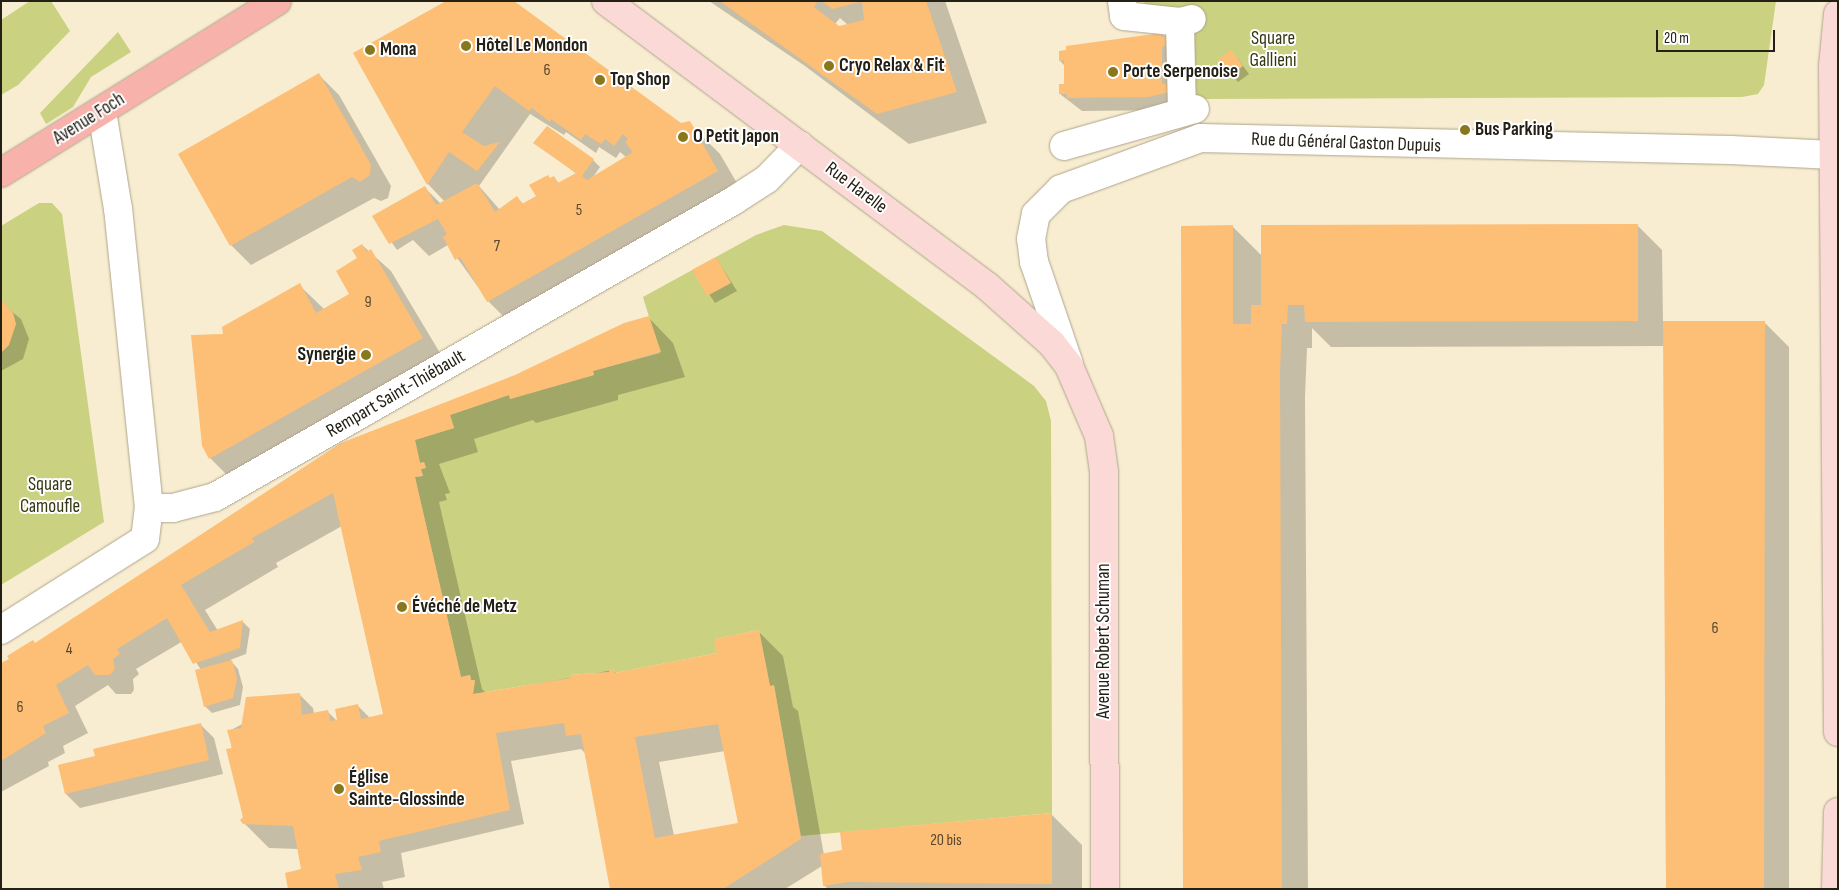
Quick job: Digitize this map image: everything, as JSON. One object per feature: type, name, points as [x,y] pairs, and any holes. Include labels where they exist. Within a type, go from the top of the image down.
[{"type":"main road","name":"Avenue Foch","points":[[1,173],[277,1]]},
{"type":"street","name":"Rue Harelle","points":[[606,1],[987,286],[1052,344],[1069,366],[1083,396]]},
{"type":"street","points":[[1064,146],[1150,129],[1189,110],[1186,20],[1124,16],[1122,1]]},
{"type":"street","points":[[1838,14],[1833,66],[1838,732]]},
{"type":"street","points":[[1,630],[145,539],[149,508],[116,192],[102,111]]},
{"type":"street","name":"Rue du Général Gaston Dupuis","points":[[1069,366],[1034,262],[1031,239],[1036,214],[1061,189],[1200,138],[1731,150],[1833,155]]},
{"type":"street","name":"Rempart Saint-Thiébault","points":[[149,508],[173,508],[215,497],[733,201],[767,179],[800,145]]},
{"type":"street","name":"Avenue Robert Schuman","points":[[1083,396],[1099,436],[1104,472],[1105,889]]},
{"type":"street","points":[[1836,889],[1838,812]]},
{"type":"green space","points":[[30,1],[51,1],[70,31],[18,85],[1,95],[1,20]]},
{"type":"green space","name":"Square Gallieni","points":[[1144,1],[1776,1],[1764,85],[1758,94],[1742,97],[1195,99],[1193,8],[1145,6]]},
{"type":"green space","points":[[118,32],[131,52],[91,77],[73,107],[46,124],[40,113]]},
{"type":"green space","name":"Square Camoufle","points":[[39,203],[52,203],[62,214],[104,522],[1,585],[1,226]]},
{"type":"green space","points":[[784,225],[822,231],[1034,386],[1046,401],[1051,421],[1052,813],[801,836],[774,686],[770,686],[759,630],[715,639],[717,653],[615,673],[614,669],[609,669],[609,672],[570,675],[571,678],[473,694],[475,681],[471,680],[470,675],[461,677],[415,477],[423,476],[421,469],[426,468],[424,462],[420,463],[415,440],[454,428],[450,415],[509,395],[510,399],[594,375],[593,371],[660,353],[643,297],[756,235]]},
{"type":"building","points":[[446,1],[514,1],[681,123],[690,121],[718,171],[487,302],[460,257],[455,260],[443,237],[447,234],[438,219],[389,244],[372,216],[425,186],[436,205],[477,183],[495,212],[517,196],[522,204],[536,196],[529,185],[548,175],[550,178],[554,176],[558,183],[576,173],[533,143],[547,126],[594,159],[582,176],[587,180],[633,152],[625,142],[628,139],[623,134],[614,146],[605,139],[601,144],[585,134],[581,140],[551,119],[550,122],[532,108],[529,111],[495,86],[462,132],[484,146],[500,142],[477,171],[449,152],[427,185],[353,53]]},
{"type":"building","points":[[720,1],[818,1],[814,7],[839,26],[864,20],[862,1],[926,1],[957,92],[877,114]]},
{"type":"building","points":[[822,1],[860,1],[860,2],[832,9]]},
{"type":"building","name":"Porte Serpenoise","points":[[1161,33],[1161,37],[1168,36],[1168,45],[1162,47],[1162,84],[1170,84],[1170,92],[1148,97],[1067,98],[1067,94],[1059,94],[1059,84],[1064,84],[1064,60],[1059,61],[1059,51],[1066,50],[1066,46]]},
{"type":"building","points":[[1231,50],[1243,66],[1230,76],[1218,60]]},
{"type":"building","points":[[319,73],[371,165],[370,175],[360,182],[352,177],[230,246],[178,154]]},
{"type":"building","points":[[1638,224],[1638,321],[1305,322],[1304,305],[1288,305],[1287,324],[1282,324],[1280,371],[1282,889],[1183,889],[1181,226],[1233,225],[1233,324],[1251,324],[1251,305],[1261,305],[1261,225]]},
{"type":"building","points":[[362,244],[367,252],[371,249],[423,338],[209,459],[202,446],[191,335],[223,334],[222,327],[300,283],[316,313],[349,294],[336,271],[357,258],[352,250]]},
{"type":"building","points":[[716,257],[731,283],[707,296],[692,270]]},
{"type":"building","points":[[1,300],[13,313],[16,324],[9,345],[1,353]]},
{"type":"building","name":"Évéché de Metz","points":[[649,316],[661,352],[593,371],[594,375],[510,399],[509,395],[450,415],[454,428],[415,440],[420,463],[424,462],[426,468],[421,469],[423,476],[415,477],[461,677],[470,675],[471,680],[475,680],[473,694],[571,678],[570,675],[609,672],[609,669],[614,669],[615,673],[717,653],[714,639],[759,630],[770,686],[774,685],[801,839],[723,889],[610,889],[581,734],[566,736],[564,723],[496,733],[510,810],[379,841],[381,852],[358,857],[362,870],[335,874],[339,889],[288,889],[285,873],[301,869],[293,826],[243,824],[240,820],[243,817],[226,749],[232,748],[227,730],[241,728],[246,697],[300,693],[302,715],[328,710],[330,721],[337,720],[335,709],[358,704],[361,719],[383,714],[333,493],[252,538],[254,542],[181,585],[210,632],[243,620],[240,648],[193,664],[167,618],[117,649],[120,654],[113,659],[115,669],[110,675],[95,675],[88,665],[56,685],[69,713],[43,726],[46,733],[1,761],[1,663],[9,659],[7,656],[33,640],[35,643],[341,443],[515,375],[624,323]],"holes":[[[718,724],[738,823],[655,838],[635,737]]]},
{"type":"building","points":[[1663,321],[1765,321],[1764,889],[1666,889]]},
{"type":"building","points":[[232,660],[237,679],[233,698],[204,707],[195,670]]},
{"type":"building","points":[[201,723],[209,760],[65,794],[58,765],[95,756],[93,749]]},
{"type":"building","points":[[1052,813],[1052,884],[848,882],[823,886],[820,854],[842,850],[840,832]]},
{"type":"place","name":"Hôtel Le Mondon","points":[[466,46]]},
{"type":"place","name":"Mona","points":[[370,50]]},
{"type":"place","name":"Cryo Relax & Fit","points":[[829,66]]},
{"type":"place","name":"Porte Serpenoise","points":[[1113,72]]},
{"type":"place","name":"Top Shop","points":[[600,80]]},
{"type":"place","name":"Bus Parking","points":[[1465,130]]},
{"type":"place","name":"O Petit Japon","points":[[683,137]]},
{"type":"place","name":"Synergie","points":[[366,355]]},
{"type":"place","name":"Évéché de Metz","points":[[402,607]]},
{"type":"place","name":"Église Sainte-Glossinde","points":[[339,789]]}]
